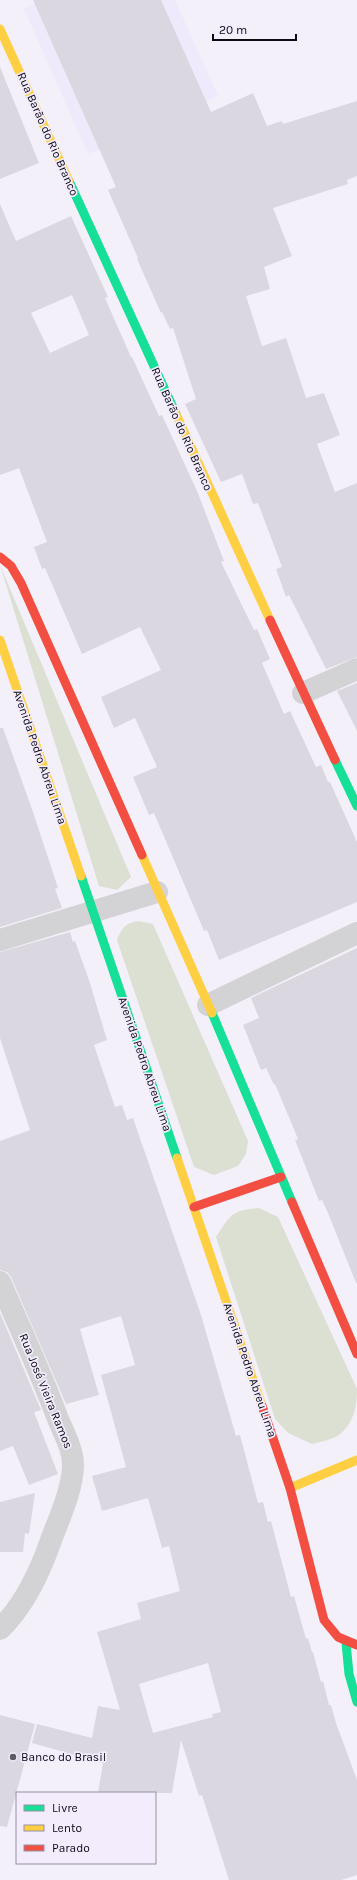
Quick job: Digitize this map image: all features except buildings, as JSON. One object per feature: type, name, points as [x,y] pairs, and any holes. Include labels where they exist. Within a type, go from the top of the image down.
[{"type":"main road","name":"Rua Barão do Rio Branco","points":[[0,29],[303,693],[357,806]]},
{"type":"main road","points":[[0,55],[10,51]]},
{"type":"main road","points":[[0,557],[11,566],[21,583],[208,1005],[357,1354]]},
{"type":"main road","name":"Avenida Pedro Abreu Lima","points":[[0,640],[290,1488],[324,1620],[334,1635],[346,1643]]},
{"type":"main road","points":[[194,1207],[281,1177]]},
{"type":"main road","points":[[290,1488],[357,1460]]},
{"type":"main road","points":[[357,1645],[346,1643],[349,1674],[357,1702]]},
{"type":"street","points":[[303,693],[357,669]]},
{"type":"street","points":[[0,940],[157,892]]},
{"type":"street","points":[[208,1005],[357,933]]},
{"type":"street","name":"Rua José Vieira Ramos","points":[[0,1282],[54,1409],[71,1453],[73,1465],[66,1496],[44,1561],[26,1596],[10,1620],[0,1629]]},
{"type":"shaded area","points":[[44,0],[175,0],[218,96],[88,154],[24,9]]},
{"type":"shaded area","points":[[0,565],[131,877],[117,890],[99,886]]},
{"type":"shaded area","points":[[138,921],[153,924],[248,1141],[246,1154],[238,1166],[214,1175],[194,1167],[117,940],[124,927],[130,923]]},
{"type":"shaded area","points":[[259,1208],[278,1217],[357,1389],[354,1414],[351,1420],[339,1435],[326,1441],[312,1444],[288,1433],[275,1419],[216,1237],[225,1223],[237,1212]]},
{"type":"traffic: fast","points":[[69,181],[176,414]]},
{"type":"traffic: fast","points":[[335,760],[357,806]]},
{"type":"traffic: fast","points":[[81,876],[177,1158]]},
{"type":"traffic: fast","points":[[212,1013],[292,1202]]},
{"type":"traffic: fast","points":[[346,1643],[349,1674],[357,1702]]},
{"type":"traffic: slow","points":[[0,29],[69,181]]},
{"type":"traffic: slow","points":[[176,414],[270,620]]},
{"type":"traffic: slow","points":[[0,640],[81,876]]},
{"type":"traffic: slow","points":[[142,855],[212,1013]]},
{"type":"traffic: slow","points":[[177,1158],[262,1406]]},
{"type":"traffic: slow","points":[[290,1488],[357,1460]]},
{"type":"traffic: jam","points":[[0,557],[11,566],[21,583],[142,855]]},
{"type":"traffic: jam","points":[[270,620],[335,760]]},
{"type":"traffic: jam","points":[[194,1207],[281,1177]]},
{"type":"traffic: jam","points":[[292,1202],[357,1354]]},
{"type":"traffic: jam","points":[[262,1406],[290,1488],[324,1620],[338,1637],[357,1645]]},
{"type":"place","name":"Banco do Brasil","points":[[13,1757]]}]
